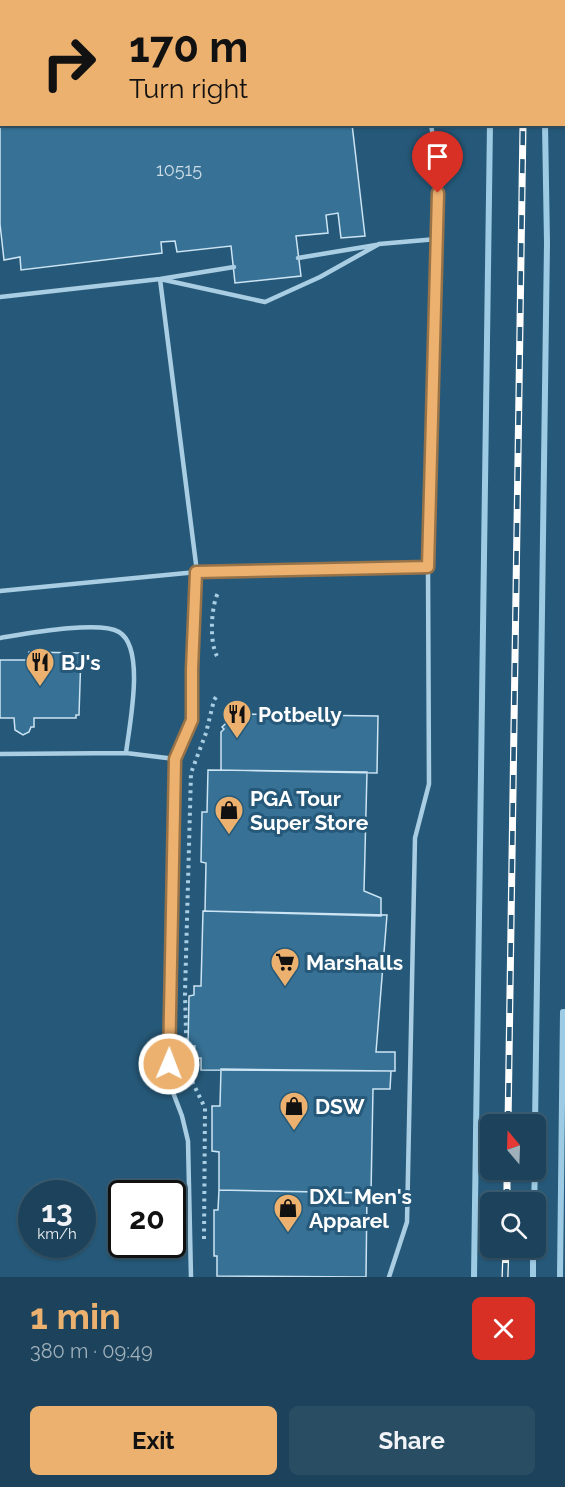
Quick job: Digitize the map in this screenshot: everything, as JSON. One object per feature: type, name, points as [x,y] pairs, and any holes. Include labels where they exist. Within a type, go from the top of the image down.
[{"type":"lane","points":[[389,1277],[407,1222],[415,838],[429,784],[428,567],[438,170],[432,126]]},
{"type":"lane","points":[[298,258],[379,244],[437,239]]},
{"type":"lane","points":[[160,279],[265,302],[320,277],[379,244]]},
{"type":"lane","points":[[0,297],[160,279],[234,267]]},
{"type":"lane","points":[[160,279],[196,572],[192,720],[175,759],[169,1082],[182,1116],[188,1141],[191,1277]]},
{"type":"lane","points":[[0,591],[196,572],[428,567]]},
{"type":"lane","points":[[0,638],[53,630],[98,628],[108,628],[121,633],[129,644],[133,657],[134,682],[126,753]]},
{"type":"lane","points":[[0,754],[126,753],[175,759]]},
{"type":"path","points":[[217,656],[212,643],[214,598],[219,591]]},
{"type":"path","points":[[204,1245],[205,1108],[187,1071],[185,981],[191,773],[206,733],[214,700],[218,694]]},
{"type":"building","points":[[0,126],[352,126],[365,236],[341,238],[338,213],[326,215],[328,233],[296,236],[301,276],[235,283],[231,246],[177,252],[175,241],[161,242],[162,253],[21,270],[20,257],[4,260],[0,224]]},
{"type":"building","name":"BJ's","points":[[29,652],[81,653],[79,715],[76,715],[76,718],[34,718],[34,727],[23,735],[15,730],[14,718],[0,718],[0,660],[29,660]]},
{"type":"building","points":[[236,714],[239,716],[241,714],[378,716],[377,773],[221,770],[221,732],[224,729],[222,727]]},
{"type":"building","points":[[208,770],[367,772],[364,891],[381,898],[381,916],[205,911],[206,863],[201,862],[202,812],[207,812]]},
{"type":"building","points":[[203,911],[387,915],[376,1052],[395,1052],[395,1071],[201,1070],[201,1058],[193,1059],[195,1046],[188,1046],[189,996],[194,995],[194,986],[201,986]]},
{"type":"building","points":[[221,1069],[391,1071],[390,1089],[373,1089],[371,1193],[219,1190],[219,1152],[212,1151],[212,1106],[220,1106]]},
{"type":"building","points":[[219,1190],[367,1193],[366,1277],[217,1276],[217,1256],[214,1256],[214,1210],[218,1210]]},
{"type":"waterway","points":[[474,1277],[490,126]]},
{"type":"waterway","points":[[535,1114],[547,243],[545,126]]},
{"type":"waterway","points":[[560,1277],[563,1012],[565,1012]]},
{"type":"waterway","points":[[534,1192],[535,1180]]},
{"type":"waterway","points":[[533,1258],[533,1277]]},
{"type":"railway","points":[[508,1114],[523,126]]},
{"type":"railway","points":[[507,1180],[507,1192]]},
{"type":"railway","points":[[505,1277],[506,1258]]},
{"type":"place","name":"BJ's","points":[[40,688]]},
{"type":"place","name":"Potbelly","points":[[237,740]]},
{"type":"place","name":"PGA Tour Super Store","points":[[229,836]]},
{"type":"place","name":"Marshalls","points":[[285,988]]},
{"type":"place","name":"DSW","points":[[294,1132]]},
{"type":"place","name":"DXL Men's Apparel","points":[[288,1234]]},
{"type":"route","points":[[169,1064],[175,759],[192,720],[196,572],[428,567],[438,193]]}]
